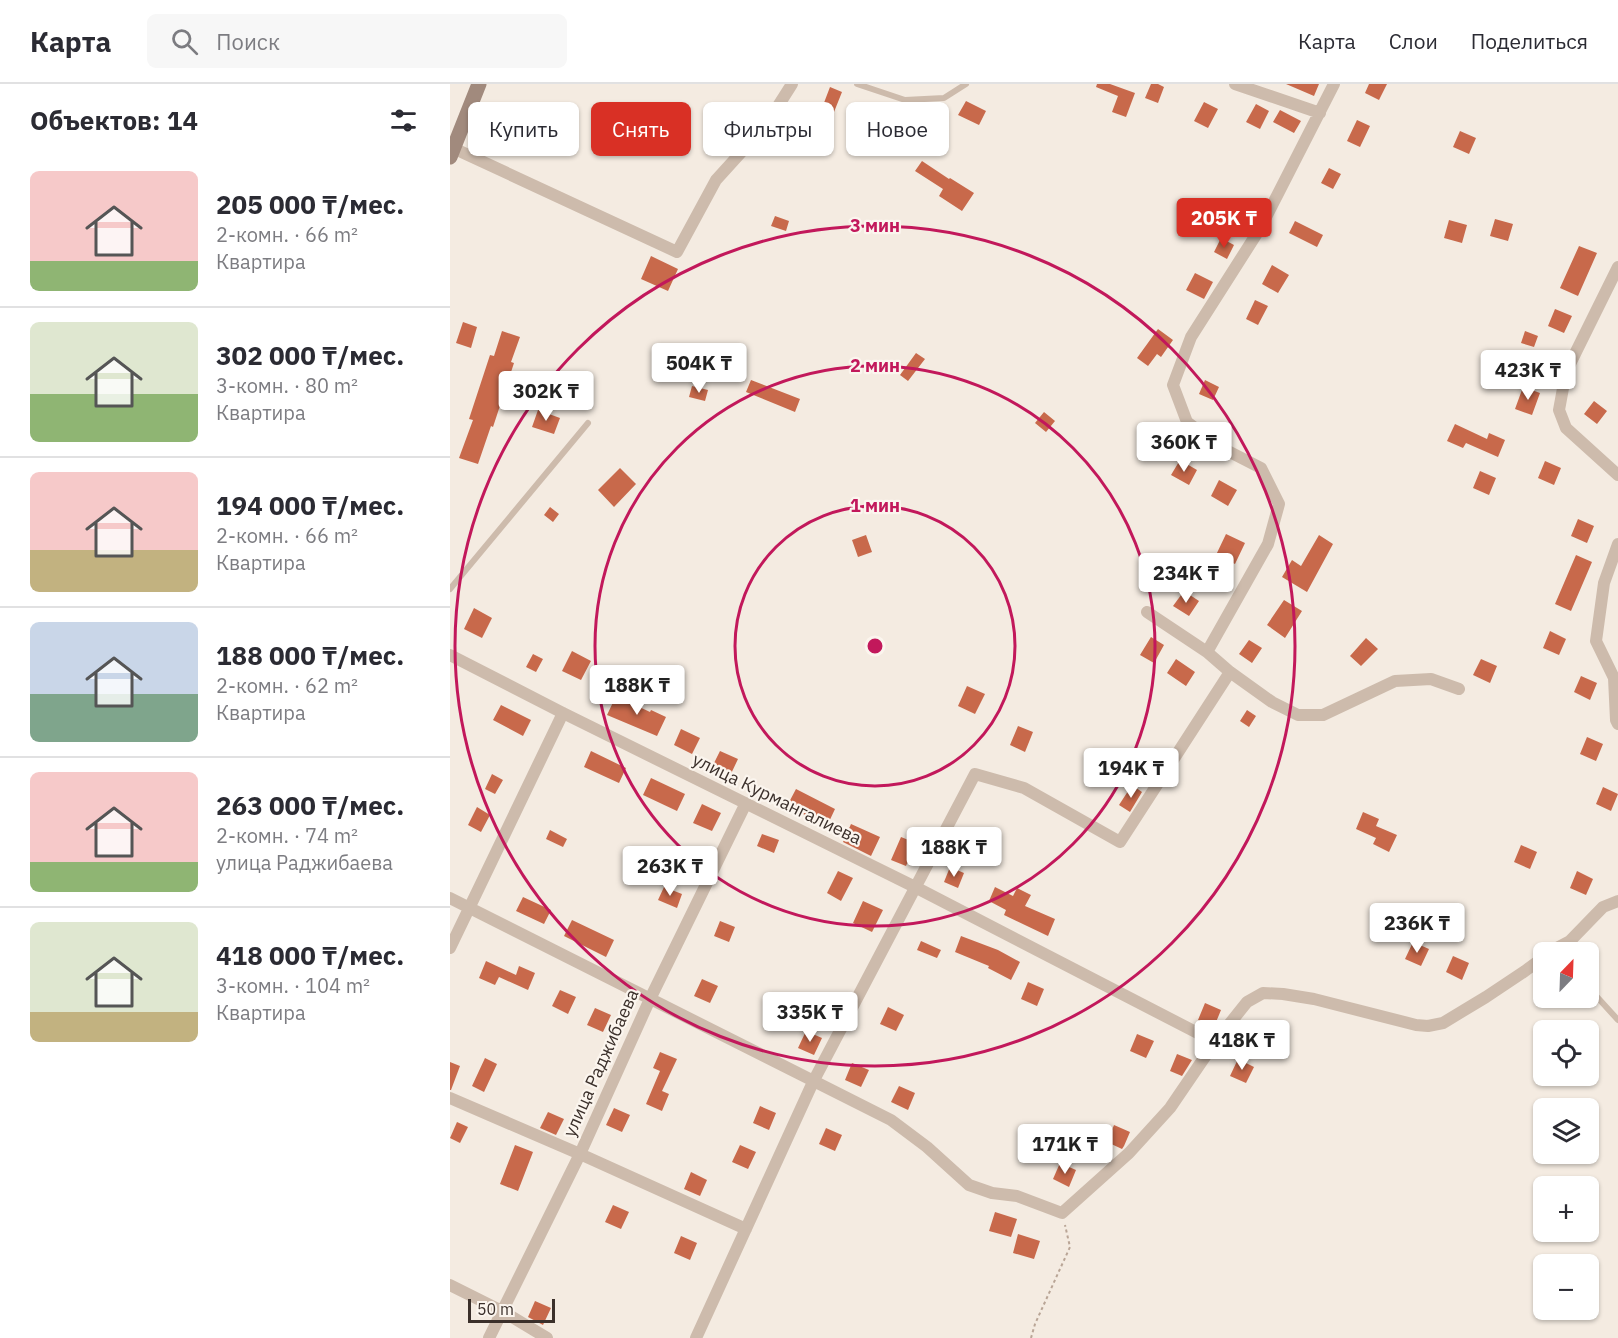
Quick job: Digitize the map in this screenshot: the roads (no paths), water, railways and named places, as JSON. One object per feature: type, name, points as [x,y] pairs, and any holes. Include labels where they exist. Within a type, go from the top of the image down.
[{"type":"main road","points":[[451,152],[479,84]]},
{"type":"street","points":[[451,152],[677,252],[716,180],[766,125],[792,84]]},
{"type":"street","points":[[1235,84],[1320,113]]},
{"type":"street","points":[[1207,652],[1268,544],[1279,504],[1261,468],[1222,448],[1187,422],[1173,385],[1191,336],[1262,226],[1334,84]]},
{"type":"street","points":[[1618,267],[1566,372],[1559,410],[1566,428],[1618,475]]},
{"type":"street","points":[[1618,544],[1605,583],[1596,641],[1614,678],[1618,724]]},
{"type":"street","points":[[1147,612],[1207,652],[1230,672],[1272,702],[1298,715],[1323,715],[1395,681],[1431,679],[1459,689]]},
{"type":"street","name":"улица Курмангалиева","points":[[450,655],[915,887],[1215,1042]]},
{"type":"street","points":[[696,1338],[813,1082],[975,774],[1024,788],[1120,842],[1230,672]]},
{"type":"street","points":[[450,948],[563,713]]},
{"type":"street","name":"улица Раджибаева","points":[[489,1338],[580,1154],[650,999],[746,803]]},
{"type":"street","points":[[450,898],[891,1120],[927,1147],[969,1185],[992,1193],[1017,1196],[1062,1214],[1129,1153],[1170,1108],[1215,1042],[1247,1002],[1263,993],[1314,999],[1428,1026],[1443,1023],[1533,965]]},
{"type":"street","points":[[1568,942],[1603,907],[1618,901]]},
{"type":"street","points":[[450,1098],[746,1229]]},
{"type":"street","points":[[450,1285],[502,1311],[547,1338]]},
{"type":"lane","points":[[857,84],[905,100],[944,98],[966,84]]},
{"type":"lane","points":[[450,589],[588,423]]},
{"type":"lane","points":[[1599,999],[1618,1020]]}]
